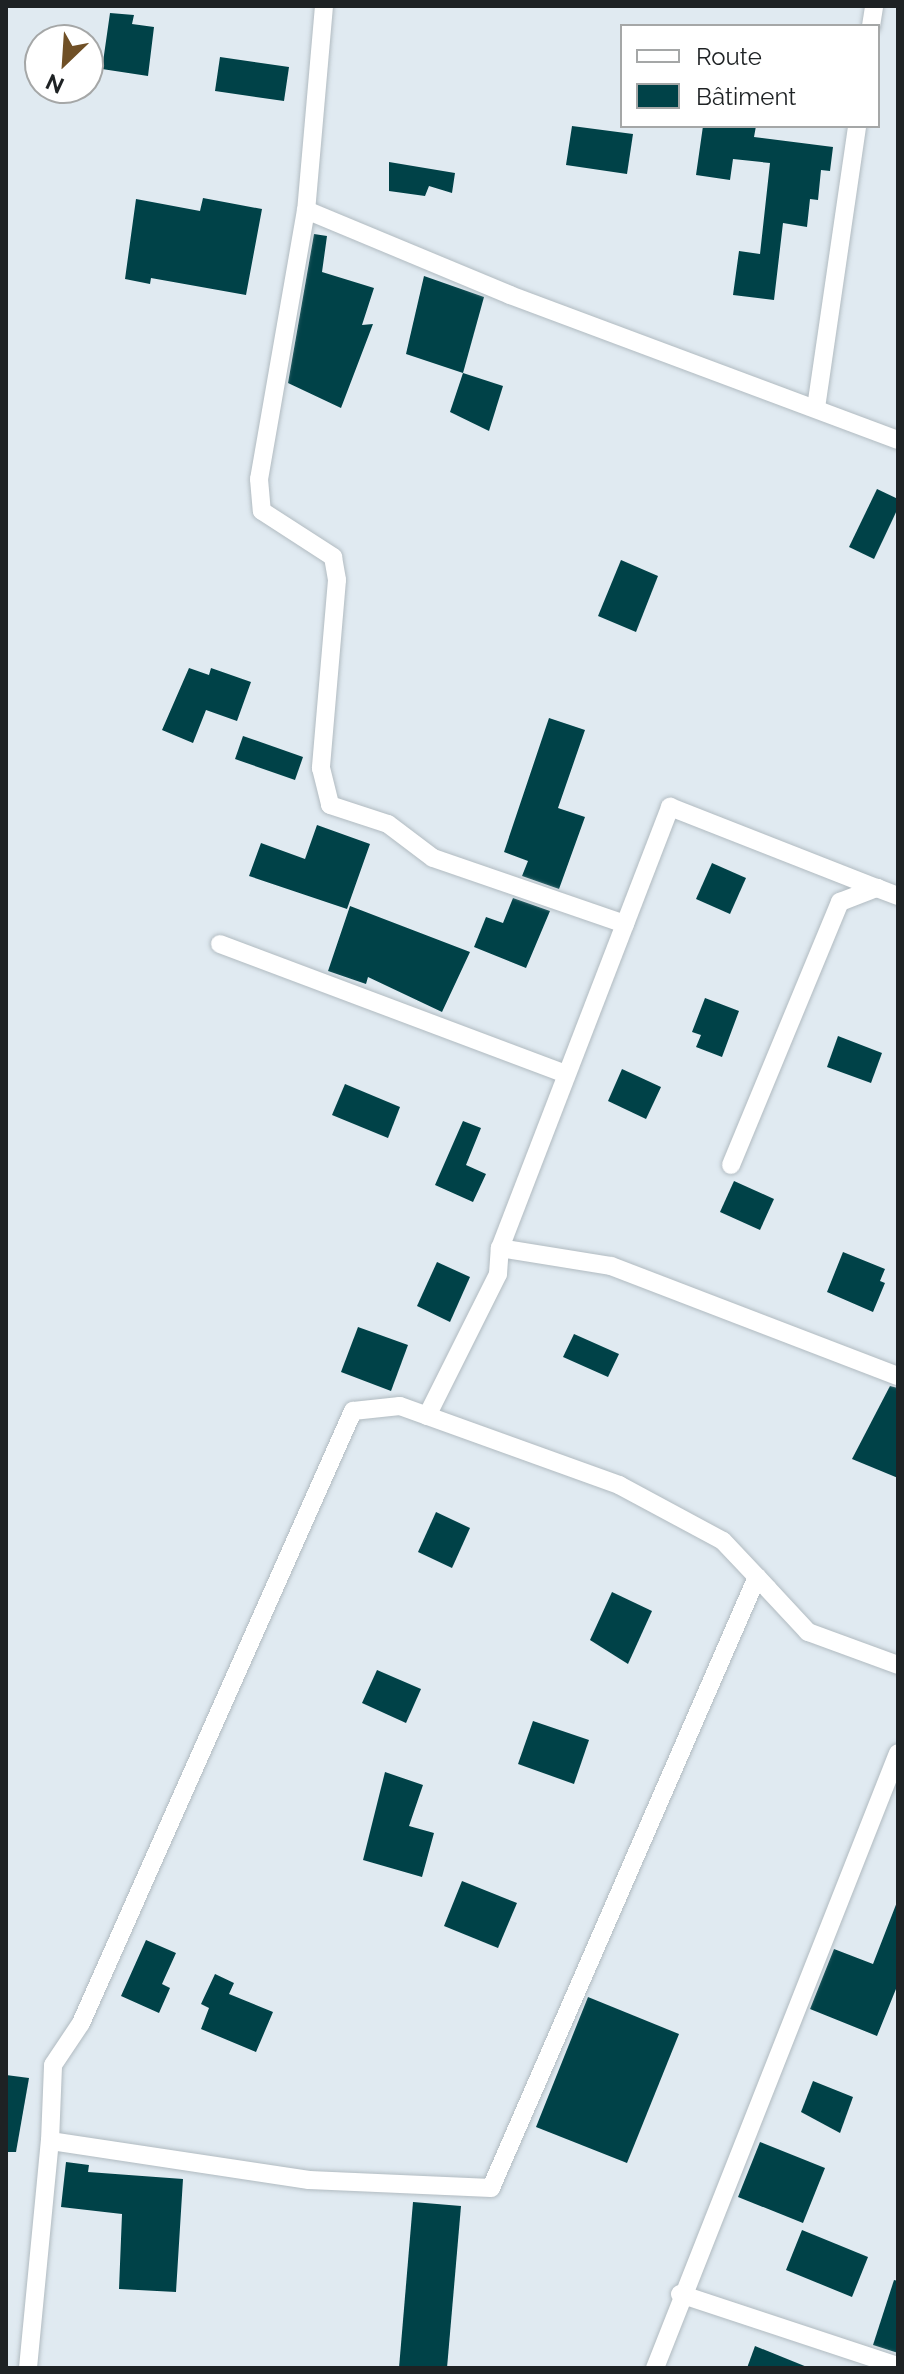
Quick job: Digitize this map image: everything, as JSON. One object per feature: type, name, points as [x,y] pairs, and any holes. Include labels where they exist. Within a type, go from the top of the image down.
[{"type":"street","points":[[324,6],[306,210],[259,479],[262,511],[333,557],[337,580],[321,768],[330,805],[388,824],[433,858],[625,924]]},
{"type":"street","points":[[816,408],[857,128]]},
{"type":"street","points":[[306,210],[510,295],[898,440]]},
{"type":"street","points":[[427,1416],[498,1274],[500,1248],[670,807],[898,896]]},
{"type":"street","points":[[731,1165],[840,902],[877,888]]},
{"type":"street","points":[[220,944],[566,1074]]},
{"type":"street","points":[[500,1248],[611,1266],[898,1376]]},
{"type":"street","points":[[28,2368],[50,2141],[53,2065],[81,2023],[353,1411],[400,1406],[619,1485],[723,1541],[808,1632],[898,1665]]},
{"type":"street","points":[[50,2141],[309,2180],[491,2188],[757,1577]]},
{"type":"street","points":[[655,2368],[680,2294],[898,1753]]},
{"type":"street","points":[[680,2294],[898,2366]]},
{"type":"building","points":[[110,13],[134,15],[132,24],[154,27],[148,76],[104,69]]},
{"type":"building","points":[[220,57],[289,67],[284,101],[215,91]]},
{"type":"building","points":[[572,126],[633,134],[627,174],[566,165]]},
{"type":"building","points":[[703,128],[756,128],[754,137],[833,147],[830,171],[821,170],[818,200],[810,199],[807,227],[783,223],[774,300],[733,295],[739,251],[760,254],[770,163],[733,159],[730,180],[696,175]]},
{"type":"building","points":[[389,162],[455,173],[452,193],[429,186],[425,196],[389,191]]},
{"type":"building","points":[[203,198],[262,209],[246,295],[151,278],[150,284],[125,279],[136,199],[200,211]]},
{"type":"building","points":[[314,234],[327,236],[322,272],[374,288],[362,325],[373,324],[341,408],[288,383]]},
{"type":"building","points":[[424,276],[484,297],[463,373],[406,354]]},
{"type":"building","points":[[463,373],[503,386],[489,431],[450,412]]},
{"type":"building","points":[[877,489],[898,499],[898,508],[874,559],[849,547]]},
{"type":"building","points":[[621,560],[658,576],[636,632],[598,616]]},
{"type":"building","points":[[189,668],[209,675],[211,668],[251,682],[237,721],[206,710],[193,743],[162,730]]},
{"type":"building","points":[[549,718],[585,730],[558,808],[585,817],[559,889],[522,876],[528,861],[504,852]]},
{"type":"building","points":[[243,736],[303,757],[295,780],[235,759]]},
{"type":"building","points":[[317,825],[370,844],[347,909],[249,876],[261,843],[305,859]]},
{"type":"building","points":[[712,863],[746,878],[730,914],[696,899]]},
{"type":"building","points":[[513,898],[550,911],[526,968],[474,947],[486,917],[503,923]]},
{"type":"building","points":[[350,906],[470,952],[442,1012],[368,977],[366,984],[328,971]]},
{"type":"building","points":[[705,998],[739,1011],[722,1057],[696,1047],[701,1035],[692,1032]]},
{"type":"building","points":[[838,1036],[882,1053],[871,1083],[827,1067]]},
{"type":"building","points":[[622,1069],[661,1087],[646,1119],[608,1101]]},
{"type":"building","points":[[345,1084],[400,1107],[388,1138],[332,1115]]},
{"type":"building","points":[[463,1121],[481,1128],[466,1165],[486,1174],[473,1202],[435,1185]]},
{"type":"building","points":[[734,1181],[774,1199],[760,1230],[720,1212]]},
{"type":"building","points":[[843,1252],[885,1269],[880,1281],[885,1283],[873,1312],[827,1292]]},
{"type":"building","points":[[437,1262],[470,1277],[450,1322],[417,1306]]},
{"type":"building","points":[[358,1327],[408,1345],[391,1391],[341,1372]]},
{"type":"building","points":[[574,1334],[619,1354],[608,1377],[563,1357]]},
{"type":"building","points":[[890,1386],[898,1388],[898,1478],[852,1459]]},
{"type":"building","points":[[436,1512],[470,1528],[452,1568],[418,1552]]},
{"type":"building","points":[[612,1592],[652,1611],[628,1664],[590,1640]]},
{"type":"building","points":[[377,1670],[421,1689],[406,1723],[362,1703]]},
{"type":"building","points":[[533,1721],[589,1740],[574,1784],[518,1764]]},
{"type":"building","points":[[385,1772],[423,1785],[409,1826],[434,1833],[422,1877],[363,1860]]},
{"type":"building","points":[[462,1881],[517,1903],[498,1948],[444,1926]]},
{"type":"building","points":[[897,1902],[898,1984],[877,2036],[810,2009],[834,1949],[873,1964]]},
{"type":"building","points":[[146,1940],[176,1953],[162,1984],[170,1988],[159,2013],[121,1996]]},
{"type":"building","points":[[215,1974],[234,1983],[229,1994],[273,2012],[256,2052],[201,2029],[209,2008],[201,2004]]},
{"type":"building","points":[[588,1997],[679,2034],[627,2163],[536,2127]]},
{"type":"building","points":[[6,2075],[29,2078],[16,2152],[6,2152]]},
{"type":"building","points":[[813,2081],[853,2097],[840,2133],[801,2112]]},
{"type":"building","points":[[760,2142],[825,2168],[803,2223],[738,2197]]},
{"type":"building","points":[[66,2162],[89,2165],[88,2172],[183,2179],[176,2292],[119,2289],[122,2214],[61,2207]]},
{"type":"building","points":[[413,2202],[461,2206],[447,2368],[399,2368]]},
{"type":"building","points":[[802,2230],[868,2257],[852,2297],[786,2270]]},
{"type":"building","points":[[894,2280],[898,2281],[898,2353],[873,2345]]},
{"type":"building","points":[[755,2346],[807,2367],[807,2368],[747,2368]]}]
